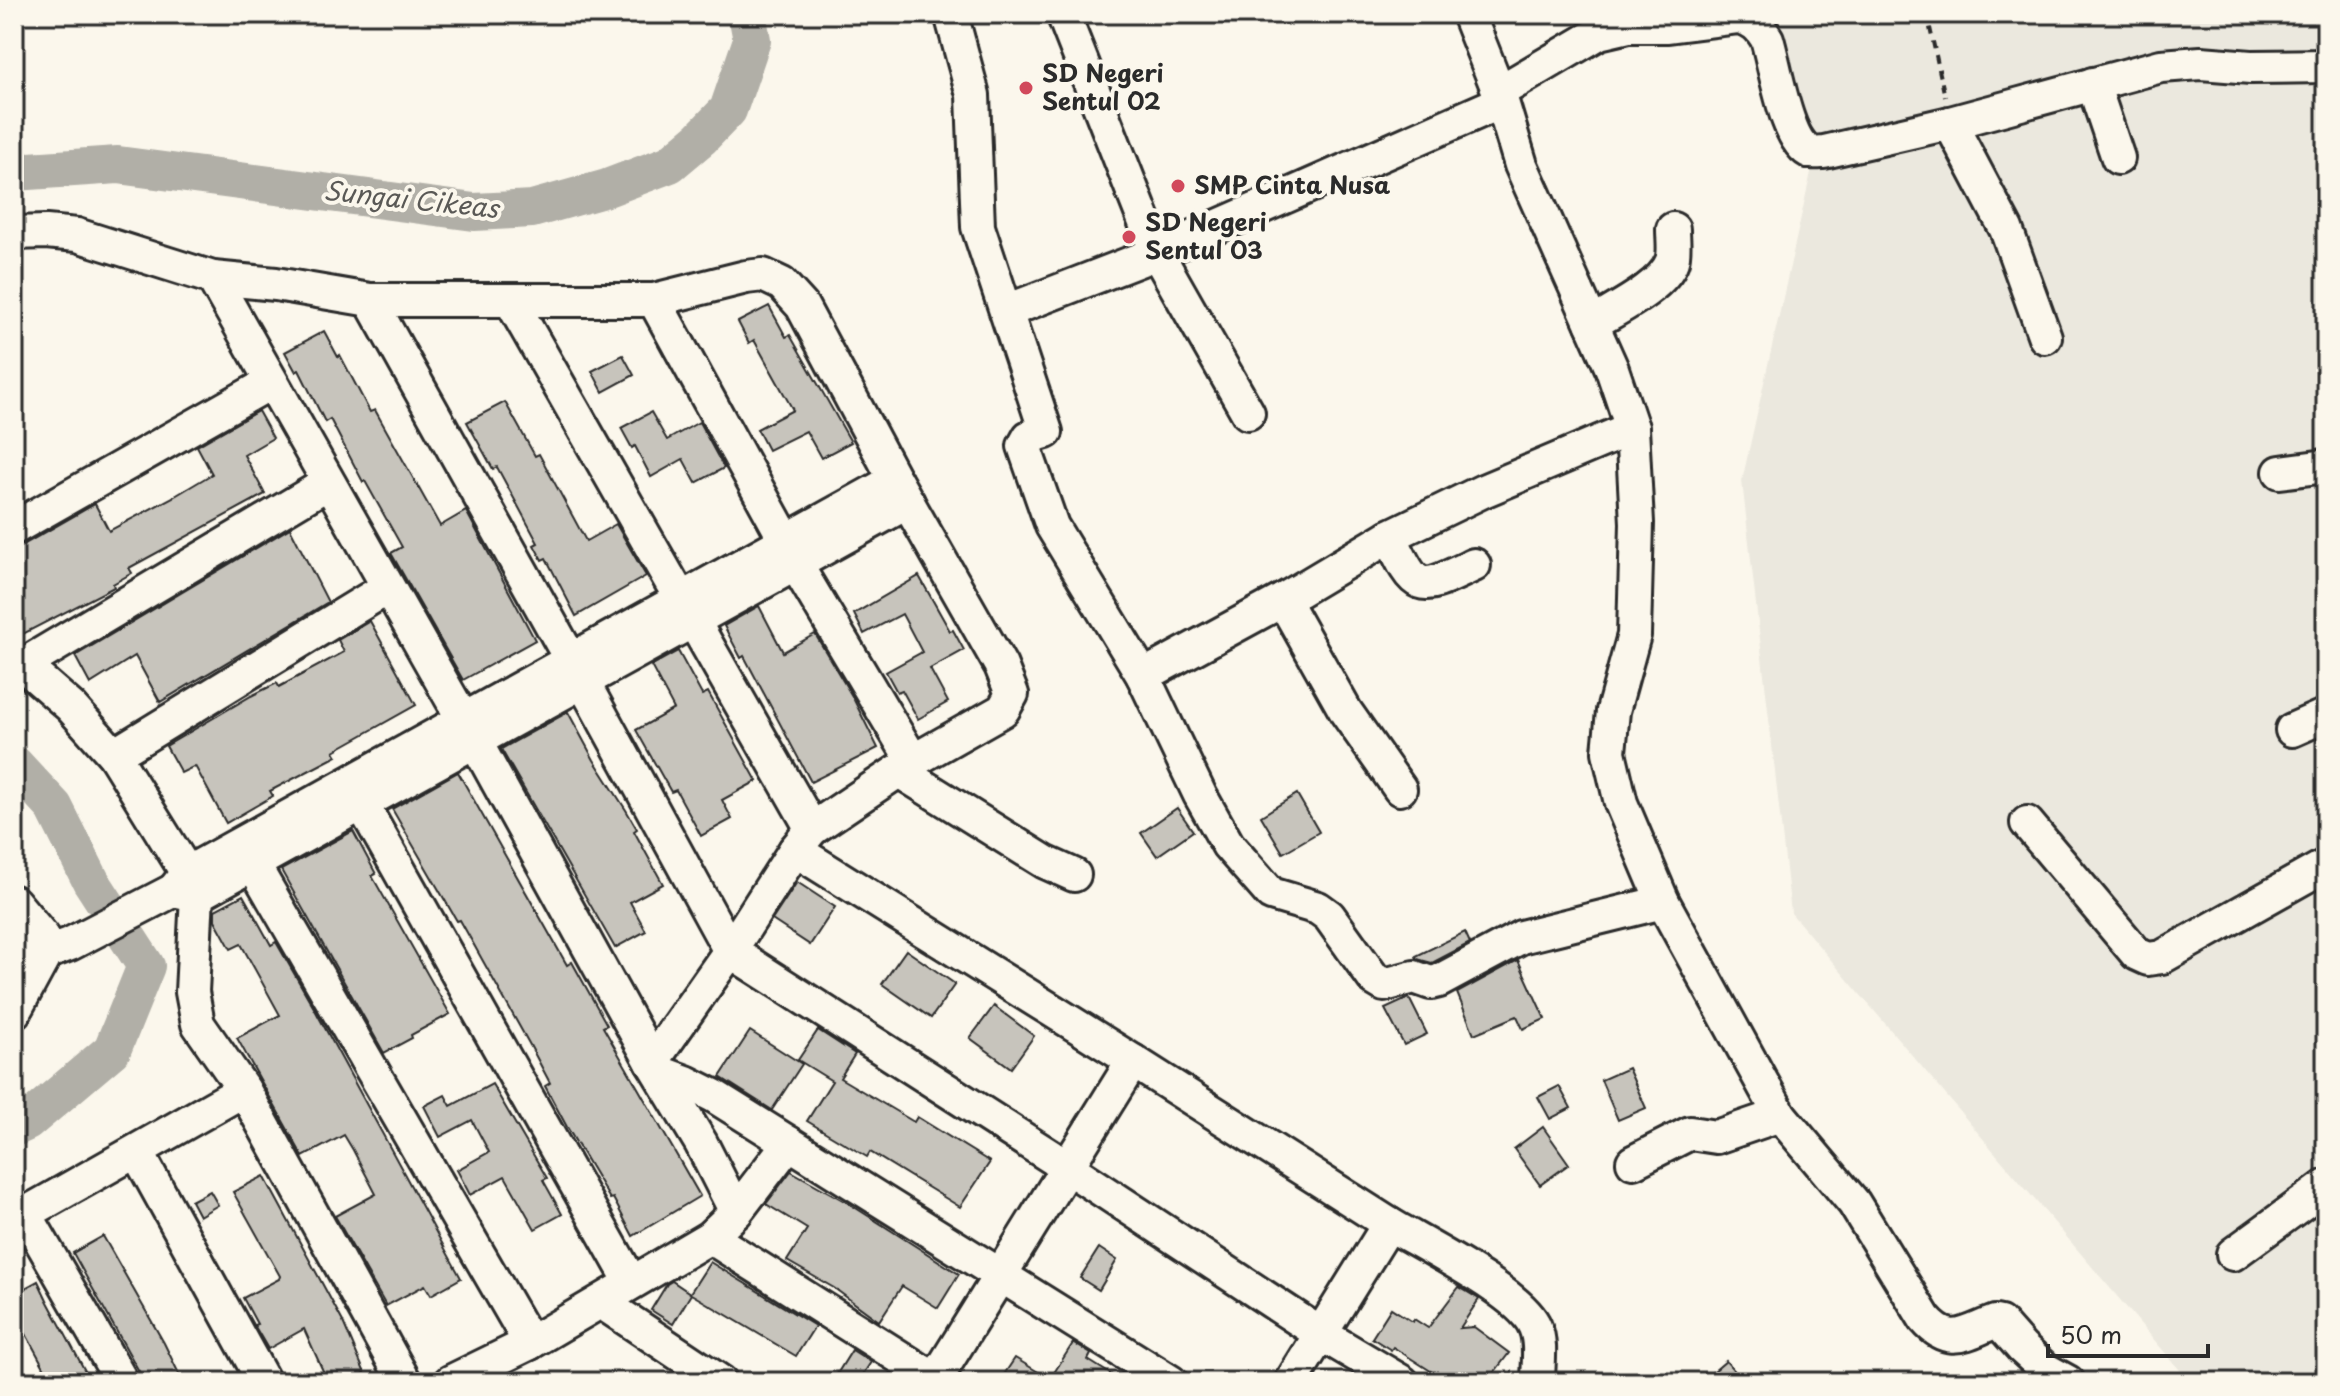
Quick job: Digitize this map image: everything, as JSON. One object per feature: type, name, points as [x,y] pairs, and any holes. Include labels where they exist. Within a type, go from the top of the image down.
[{"type":"street","points":[[951,14],[973,95],[978,227],[1046,432],[1029,437],[1024,446],[1052,526],[1143,676],[1200,795],[1228,845],[1271,894],[1318,908],[1329,916],[1374,979],[1384,985],[1414,977],[1431,983],[1439,981],[1521,937],[1663,902]]},
{"type":"street","points":[[1063,14],[1157,253],[1248,413]]},
{"type":"street","points":[[1468,14],[1500,97],[1521,165],[1612,369],[1632,428],[1637,523],[1634,635],[1613,711],[1609,752],[1621,803],[1663,902],[1780,1115],[1854,1203],[1932,1327],[1950,1337],[1960,1337],[1995,1322],[2000,1323],[2038,1363],[2068,1382]]},
{"type":"street","points":[[1007,311],[1157,253],[1500,97],[1599,33],[1629,26],[1668,26],[1739,17],[1749,19],[1767,39],[1791,132],[1812,152],[1824,152],[1950,123],[2161,66],[2201,63],[2251,67],[2326,66]]},
{"type":"street","points":[[2093,84],[2118,158]]},
{"type":"street","points":[[1950,123],[2006,229],[2045,337]]},
{"type":"street","points":[[1592,324],[1655,284],[1664,274],[1672,261],[1673,229]]},
{"type":"street","points":[[14,233],[77,235],[213,278],[276,284],[370,300],[654,300],[763,275],[775,278],[792,293],[1001,666],[1012,694],[1003,710],[906,766],[803,840],[656,1067]]},
{"type":"street","points":[[213,278],[701,1143],[736,1212]]},
{"type":"street","points":[[370,300],[730,951],[1321,1334],[1402,1382]]},
{"type":"street","points":[[654,300],[906,766],[1045,862],[1074,875]]},
{"type":"street","points":[[511,301],[687,610],[803,840],[1133,1061],[1497,1289],[1525,1311],[1536,1328],[1539,1343],[1538,1382]]},
{"type":"street","points":[[14,528],[270,383]]},
{"type":"street","points":[[1143,676],[1283,600],[1390,536],[1483,491],[1632,428]]},
{"type":"street","points":[[2280,472],[2326,466]]},
{"type":"street","points":[[328,483],[18,663],[71,707],[114,755],[186,886],[193,1007],[198,1024],[244,1090],[405,1382]]},
{"type":"street","points":[[14,1012],[43,945],[141,908],[186,886],[902,491]]},
{"type":"street","points":[[1390,536],[1402,562],[1423,584],[1434,584],[1474,565]]},
{"type":"street","points":[[114,755],[387,588]]},
{"type":"street","points":[[1283,600],[1346,712],[1400,789]]},
{"type":"street","points":[[2292,730],[2326,715]]},
{"type":"street","points":[[186,886],[253,864],[362,804],[469,730]]},
{"type":"street","points":[[362,804],[631,1282]]},
{"type":"street","points":[[2027,823],[2137,954],[2148,959],[2162,957],[2326,865]]},
{"type":"street","points":[[253,864],[530,1343]]},
{"type":"street","points":[[14,902],[43,945]]},
{"type":"street","points":[[710,1237],[936,1381],[1133,1061]]},
{"type":"street","points":[[656,1067],[714,1096],[1171,1382]]},
{"type":"street","points":[[122,1382],[20,1217],[244,1090]]},
{"type":"street","points":[[1633,1162],[1690,1133],[1716,1137],[1780,1115]]},
{"type":"street","points":[[450,1382],[530,1343],[710,1237],[736,1212],[789,1143]]},
{"type":"street","points":[[137,1152],[264,1382]]},
{"type":"street","points":[[2233,1254],[2326,1186]]},
{"type":"street","points":[[1291,1382],[1389,1224]]},
{"type":"street","points":[[601,1302],[721,1382]]},
{"type":"path","points":[[1927,14],[1950,123]]},
{"type":"shaded area","points":[[1763,14],[2326,14],[2326,1382],[2190,1382],[1791,913],[1742,481],[1818,141]]},
{"type":"building","points":[[769,306],[786,337],[790,335],[851,442],[821,458],[806,431],[768,450],[757,429],[793,410],[754,340],[749,343],[738,322]]},
{"type":"building","points":[[324,331],[370,412],[375,410],[440,526],[466,511],[535,640],[463,680],[391,553],[402,547],[330,419],[325,422],[299,370],[296,372],[285,352]]},
{"type":"building","points":[[623,355],[634,375],[603,392],[592,371]]},
{"type":"building","points":[[505,402],[535,456],[539,454],[586,541],[616,524],[646,576],[576,616],[546,558],[542,560],[534,545],[538,543],[497,467],[493,469],[467,422]]},
{"type":"building","points":[[258,411],[273,438],[244,455],[265,494],[129,568],[132,573],[113,584],[114,587],[21,635],[14,623],[14,547],[23,545],[95,504],[109,531],[175,496],[212,474],[197,446]]},
{"type":"building","points":[[651,412],[667,440],[699,422],[724,468],[696,483],[683,459],[651,477],[635,446],[632,448],[621,428]]},
{"type":"building","points":[[290,528],[328,602],[160,702],[135,656],[90,684],[75,656]]},
{"type":"building","points":[[919,576],[964,650],[930,669],[948,702],[918,719],[902,690],[897,692],[886,672],[922,652],[902,614],[864,634],[854,614]]},
{"type":"building","points":[[759,606],[783,652],[815,634],[878,748],[811,782],[744,656],[741,658],[724,626]]},
{"type":"building","points":[[370,621],[416,705],[334,751],[337,756],[270,791],[273,796],[226,823],[195,766],[181,773],[166,746],[251,696],[277,683],[279,687],[344,652],[338,640]]},
{"type":"building","points":[[678,651],[702,695],[708,692],[757,781],[722,800],[732,819],[701,836],[676,790],[671,792],[636,730],[674,709],[651,666]]},
{"type":"building","points":[[568,712],[637,829],[634,831],[663,884],[630,902],[646,931],[615,948],[501,749]]},
{"type":"building","points":[[458,772],[567,965],[572,962],[607,1025],[603,1027],[700,1196],[633,1236],[613,1198],[610,1199],[567,1127],[545,1086],[550,1083],[460,920],[457,921],[392,809]]},
{"type":"building","points":[[1297,794],[1319,832],[1283,853],[1261,816]]},
{"type":"building","points":[[1177,808],[1193,831],[1157,856],[1141,833]]},
{"type":"building","points":[[353,831],[376,874],[372,876],[450,1014],[384,1053],[281,870]]},
{"type":"building","points":[[797,882],[835,907],[810,945],[772,920]]},
{"type":"building","points":[[243,895],[271,945],[276,942],[314,1008],[461,1278],[431,1295],[425,1285],[386,1306],[335,1216],[376,1194],[353,1150],[344,1135],[303,1157],[237,1038],[280,1015],[241,944],[231,949],[215,920],[215,910]]},
{"type":"building","points":[[1465,932],[1470,943],[1432,963],[1417,959],[1416,956]]},
{"type":"building","points":[[906,950],[955,984],[931,1018],[882,984]]},
{"type":"building","points":[[1518,960],[1545,1019],[1523,1029],[1517,1016],[1474,1034],[1457,993]]},
{"type":"building","points":[[1409,998],[1427,1034],[1404,1045],[1385,1009]]},
{"type":"building","points":[[994,1006],[1034,1036],[1011,1068],[970,1038]]},
{"type":"building","points":[[818,1030],[855,1054],[840,1078],[914,1122],[917,1117],[990,1162],[960,1207],[870,1152],[867,1157],[807,1121],[832,1081],[798,1060]]},
{"type":"building","points":[[750,1031],[802,1064],[772,1110],[720,1077]]},
{"type":"building","points":[[1628,1068],[1646,1108],[1618,1120],[1601,1080]]},
{"type":"building","points":[[492,1084],[547,1178],[543,1180],[562,1214],[535,1229],[505,1176],[470,1195],[457,1170],[489,1152],[472,1120],[440,1137],[424,1106],[445,1095],[451,1106]]},
{"type":"building","points":[[1559,1086],[1571,1108],[1550,1119],[1538,1097]]},
{"type":"building","points":[[1543,1127],[1569,1164],[1540,1185],[1514,1149]]},
{"type":"building","points":[[791,1171],[848,1203],[959,1274],[938,1308],[902,1286],[879,1321],[834,1288],[787,1261],[807,1229],[766,1204]]},
{"type":"building","points":[[264,1176],[343,1322],[367,1378],[358,1382],[328,1382],[304,1329],[268,1349],[254,1325],[257,1324],[243,1298],[280,1276],[233,1192]]},
{"type":"building","points":[[210,1191],[218,1205],[199,1216],[191,1201]]},
{"type":"building","points":[[103,1236],[183,1382],[145,1382],[73,1253]]},
{"type":"building","points":[[1099,1248],[1117,1260],[1099,1290],[1080,1278]]},
{"type":"building","points":[[710,1262],[815,1326],[796,1356],[691,1294],[673,1324],[651,1310],[672,1281],[690,1293]]},
{"type":"building","points":[[38,1281],[91,1382],[52,1382],[20,1323],[14,1308],[14,1294]]},
{"type":"building","points":[[1459,1287],[1479,1299],[1460,1328],[1474,1327],[1509,1353],[1487,1382],[1448,1382],[1393,1347],[1391,1350],[1372,1338],[1391,1308],[1428,1328]]},
{"type":"building","points":[[1073,1343],[1091,1354],[1088,1360],[1123,1382],[999,1382],[1015,1358],[1050,1379]]},
{"type":"building","points":[[852,1350],[871,1362],[858,1382],[832,1382]]},
{"type":"building","points":[[1726,1361],[1744,1382],[1701,1382]]},
{"type":"waterway","name":"Sungai Cikeas","points":[[14,172],[118,165],[474,212],[532,209],[607,188],[670,164],[701,138],[728,110],[752,40],[747,14]]},
{"type":"waterway","name":"Sungai Cikeas","points":[[14,764],[54,807],[91,881],[146,966],[112,1050],[27,1122],[14,1128]]},
{"type":"place","name":"SD Negeri Sentul 02","points":[[1026,88]]},
{"type":"place","name":"SMP Cinta Nusa","points":[[1178,186]]},
{"type":"place","name":"SD Negeri Sentul 03","points":[[1129,237]]}]
